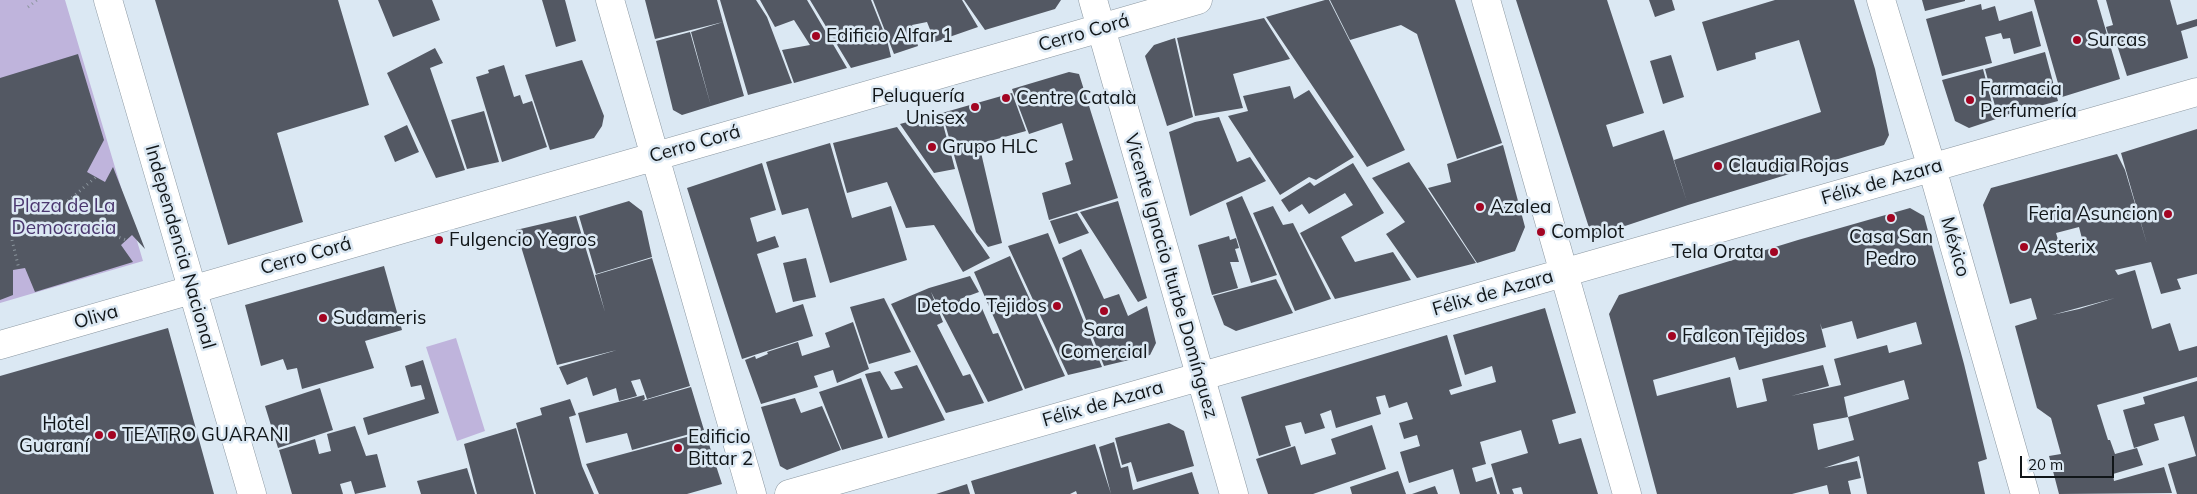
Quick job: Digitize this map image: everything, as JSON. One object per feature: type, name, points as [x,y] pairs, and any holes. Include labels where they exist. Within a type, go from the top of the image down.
[{"type":"street","name":"Independencia Nacional","points":[[108,0],[252,494]]},
{"type":"street","points":[[610,0],[752,494]]},
{"type":"street","name":"Vicente Ignacio Iturbe Domínguez","points":[[1093,0],[1234,494]]},
{"type":"street","name":"Cerro Corá","points":[[192,288],[1198,0]]},
{"type":"street","points":[[1486,0],[1627,494]]},
{"type":"street","name":"México","points":[[1882,0],[2025,494]]},
{"type":"street","name":"Félix de Azara","points":[[789,494],[2197,92]]},
{"type":"street","name":"Oliva","points":[[0,345],[192,288]]},
{"type":"path","points":[[28,7],[37,0]]},
{"type":"path","points":[[68,201],[96,177]]},
{"type":"path","points":[[110,234],[126,240]]},
{"type":"path","points":[[12,240],[19,269]]},
{"type":"green space","name":"Plaza de La Democracia","points":[[0,0],[65,0],[143,261],[0,303]]},
{"type":"green space","points":[[456,338],[485,431],[457,441],[426,347]]},
{"type":"building","points":[[155,0],[338,0],[369,105],[277,133],[303,222],[228,245]]},
{"type":"building","points":[[378,0],[432,0],[440,20],[393,37]]},
{"type":"building","points":[[542,0],[565,0],[576,41],[556,47]]},
{"type":"building","points":[[645,0],[717,0],[723,22],[655,39]]},
{"type":"building","points":[[720,0],[756,0],[767,17],[792,83],[748,95]]},
{"type":"building","name":"Edificio Alfar 1","points":[[760,0],[807,0],[847,68],[794,83],[782,50],[810,45],[794,20],[775,27]]},
{"type":"building","points":[[810,0],[871,0],[887,40],[891,57],[851,68]]},
{"type":"building","points":[[873,0],[962,0],[978,27],[935,42],[927,22],[912,25],[918,46],[894,54]]},
{"type":"building","points":[[964,0],[1061,0],[1055,9],[985,30]]},
{"type":"building","points":[[1329,0],[1405,150],[1367,167],[1266,17]]},
{"type":"building","points":[[1330,0],[1455,0],[1502,143],[1457,159],[1417,34],[1401,25],[1350,40]]},
{"type":"building","points":[[1516,0],[1607,0],[1644,113],[1606,125],[1613,147],[1664,130],[1687,202],[1674,160],[1821,112],[1799,40],[1755,53],[1756,59],[1717,71],[1702,22],[1775,0],[1854,0],[1875,69],[1889,135],[1884,145],[1688,205],[1592,237]]},
{"type":"building","points":[[1649,0],[1672,0],[1675,10],[1655,17]]},
{"type":"building","points":[[1922,0],[1965,0],[1965,1],[1925,11]]},
{"type":"building","name":"Surcas","points":[[2034,0],[2097,0],[2120,79],[2062,97]]},
{"type":"building","points":[[2106,0],[2170,0],[2177,25],[2197,19],[2197,26],[2181,31],[2188,58],[2127,76],[2117,45],[2112,47],[2106,27],[2113,25]]},
{"type":"building","points":[[1981,4],[1982,10],[1995,6],[1999,21],[2032,11],[2041,46],[2014,54],[2010,38],[2003,39],[2001,33],[1985,37],[1992,63],[1942,76],[1926,19]]},
{"type":"building","points":[[1264,18],[1290,59],[1233,74],[1243,108],[1195,116],[1177,38]]},
{"type":"building","points":[[723,22],[744,96],[711,106],[691,32]]},
{"type":"building","points":[[690,32],[711,106],[682,115],[673,110],[656,41]]},
{"type":"building","points":[[1175,38],[1193,117],[1167,126],[1145,56],[1154,45]]},
{"type":"building","points":[[435,48],[443,63],[430,68],[465,170],[436,178],[387,73]]},
{"type":"building","points":[[2045,52],[2058,101],[1998,117],[1985,69]]},
{"type":"building","name":"Plaza de La Democracia","points":[[78,54],[104,140],[87,172],[105,182],[113,167],[145,249],[132,235],[121,245],[133,262],[35,292],[25,268],[13,270],[13,295],[0,300],[0,78]]},
{"type":"building","points":[[1671,55],[1684,97],[1663,104],[1650,61]]},
{"type":"building","points":[[582,60],[604,116],[602,126],[594,138],[550,150],[525,75]]},
{"type":"building","points":[[504,65],[514,97],[520,95],[523,104],[532,101],[547,147],[502,162],[476,77],[489,73],[488,70]]},
{"type":"building","name":"Farmacia Perfumería","points":[[1983,69],[1996,119],[1969,128],[1955,121],[1942,80]]},
{"type":"building","points":[[1069,72],[1079,74],[1118,198],[1049,220],[1042,193],[1071,184],[1065,163],[1073,160],[1062,123],[1029,134],[1012,89]]},
{"type":"building","points":[[1290,86],[1294,99],[1309,90],[1354,157],[1316,180],[1309,177],[1280,195],[1228,116],[1248,111],[1243,96]]},
{"type":"building","points":[[1012,93],[1026,131],[979,144],[1002,243],[988,247],[976,232],[942,113]]},
{"type":"building","points":[[484,111],[499,162],[467,169],[451,120]]},
{"type":"building","name":"Grupo HLC","points":[[940,113],[955,169],[934,173],[900,124]]},
{"type":"building","points":[[1219,117],[1237,162],[1250,157],[1266,181],[1190,216],[1169,132],[1195,122]]},
{"type":"building","points":[[407,125],[419,152],[395,162],[384,136]]},
{"type":"building","points":[[897,127],[990,258],[963,272],[934,225],[906,228],[887,182],[847,193],[833,143]]},
{"type":"building","points":[[2197,129],[2197,274],[2177,279],[2181,289],[2161,294],[2151,262],[2115,270],[2118,275],[2135,270],[2152,329],[2170,323],[2179,351],[2197,346],[2197,377],[2097,405],[2108,440],[2110,440],[2115,454],[2137,448],[2143,465],[2113,474],[2114,481],[2164,467],[2172,493],[2059,494],[2049,456],[2061,454],[2051,418],[2037,408],[2015,326],[2037,319],[2031,298],[2010,304],[1983,205],[1991,188],[2117,154],[2125,170],[2147,244],[2121,153]],"holes":[[[2079,227],[2085,250],[2063,256],[2056,233]],[[2115,298],[2079,309],[2052,315]]]},
{"type":"building","points":[[830,143],[852,218],[891,206],[907,260],[830,283],[808,208],[782,215],[766,162]]},
{"type":"building","name":"Azalea","points":[[1503,145],[1525,227],[1515,251],[1477,263],[1428,188],[1451,182],[1447,164]]},
{"type":"building","points":[[1409,162],[1476,263],[1417,278],[1386,234],[1405,222],[1372,178]]},
{"type":"building","points":[[762,163],[776,210],[750,218],[757,242],[775,236],[779,247],[757,254],[776,313],[803,304],[813,336],[742,359],[687,188]]},
{"type":"building","points":[[1353,163],[1384,213],[1341,237],[1355,262],[1393,252],[1411,280],[1335,299],[1300,233],[1353,205],[1345,193],[1309,214],[1302,204],[1289,212],[1281,200],[1310,182],[1314,186]]},
{"type":"building","points":[[1242,196],[1277,275],[1251,283],[1226,203]]},
{"type":"building","points":[[629,201],[642,211],[652,257],[596,274],[579,216]]},
{"type":"building","points":[[1118,201],[1147,298],[1138,302],[1080,212]]},
{"type":"building","points":[[1273,206],[1283,225],[1293,223],[1331,299],[1295,311],[1253,213]]},
{"type":"building","points":[[1910,208],[1924,216],[1964,364],[1987,459],[1978,462],[1985,494],[1867,494],[1859,456],[1824,468],[1857,461],[1861,478],[1848,481],[1851,494],[1829,494],[1827,485],[1792,494],[1657,494],[1609,314],[1619,295]],"holes":[[[1852,321],[1857,339],[1916,322],[1922,344],[1889,353],[1887,345],[1834,359],[1841,385],[1791,396],[1829,386],[1823,365],[1762,379],[1767,401],[1737,408],[1730,377],[1657,396],[1653,380],[1735,357],[1739,370],[1826,347],[1820,323],[1822,329]],[[1904,380],[1909,399],[1848,417],[1844,397]],[[1848,417],[1854,440],[1818,450],[1813,424]]]},
{"type":"building","points":[[1077,213],[1089,233],[1059,244],[1050,221]]},
{"type":"building","points":[[576,216],[605,312],[595,275],[652,258],[690,386],[647,399],[640,379],[631,381],[637,396],[619,401],[616,388],[593,396],[587,377],[567,385],[559,367],[617,350],[557,365],[516,230]]},
{"type":"building","name":"Detodo Tejidos","points":[[1048,233],[1102,367],[1068,375],[1008,246]]},
{"type":"building","points":[[1229,236],[1230,240],[1236,238],[1239,248],[1235,249],[1239,262],[1230,262],[1238,288],[1212,295],[1198,245]]},
{"type":"building","name":"Sara Comercial","points":[[1081,249],[1104,299],[1119,294],[1128,316],[1147,306],[1156,343],[1150,355],[1104,366],[1062,258]]},
{"type":"building","points":[[1010,256],[1065,376],[1025,389],[974,272]]},
{"type":"building","points":[[806,258],[816,297],[793,302],[783,263]]},
{"type":"building","name":"Sudameris","points":[[384,266],[402,330],[365,341],[374,368],[302,389],[297,368],[287,370],[283,359],[261,366],[245,305]]},
{"type":"building","points":[[970,276],[979,292],[960,299],[965,311],[981,306],[993,334],[998,333],[1023,390],[988,402],[931,292],[943,322],[937,325],[963,376],[970,374],[984,403],[946,413],[891,304],[929,288]]},
{"type":"building","points":[[1276,279],[1293,313],[1236,331],[1224,325],[1213,296]]},
{"type":"building","points":[[884,298],[911,352],[869,364],[850,307]]},
{"type":"building","points":[[1545,308],[1576,413],[1552,420],[1559,444],[1581,438],[1598,494],[1523,494],[1521,487],[1512,489],[1514,494],[1500,494],[1491,464],[1528,453],[1521,430],[1480,442],[1486,464],[1472,468],[1476,482],[1492,477],[1497,494],[1460,494],[1453,469],[1409,483],[1400,452],[1420,446],[1417,435],[1404,439],[1399,423],[1413,419],[1407,402],[1389,408],[1385,395],[1376,397],[1381,414],[1336,428],[1331,410],[1320,414],[1325,428],[1305,434],[1301,422],[1285,426],[1291,446],[1259,456],[1241,397],[1447,335],[1462,386],[1449,390],[1451,395],[1496,382],[1492,366],[1465,375],[1453,335]]},
{"type":"building","points":[[853,322],[869,369],[837,383],[833,370],[814,376],[818,387],[761,404],[745,360],[755,356],[756,359],[768,354],[767,352],[798,342],[802,356],[830,347],[825,333]]},
{"type":"building","name":"Hotel Guaraní","points":[[168,328],[214,494],[0,494],[0,376]]},
{"type":"building","points":[[423,360],[439,413],[368,435],[363,418],[425,399],[421,385],[411,387],[405,366]]},
{"type":"building","points":[[917,365],[945,420],[888,438],[865,374],[880,371],[891,390],[903,388],[894,372]]},
{"type":"building","points":[[861,378],[883,438],[842,450],[819,392]]},
{"type":"building","points":[[2197,381],[2197,494],[2177,494],[2168,464],[2196,456],[2184,416],[2154,424],[2159,440],[2134,448],[2123,410],[2145,404],[2143,397]]},
{"type":"building","points":[[691,387],[704,430],[632,450],[627,433],[586,443],[578,413],[644,395],[645,399],[642,401]]},
{"type":"building","points":[[320,388],[333,430],[278,448],[265,406]]},
{"type":"building","points":[[795,398],[801,413],[822,406],[841,450],[787,470],[780,466],[761,407]]},
{"type":"building","points":[[570,399],[576,415],[569,417],[582,466],[594,494],[536,494],[516,423],[542,415],[540,408]]},
{"type":"building","points":[[1169,423],[1184,431],[1194,466],[1137,482],[1131,462],[1122,465],[1115,438]]},
{"type":"building","points":[[1372,425],[1386,469],[1313,494],[1268,494],[1256,459],[1295,446],[1301,465],[1336,454],[1331,439]]},
{"type":"building","points":[[355,426],[366,456],[377,454],[386,487],[355,494],[351,481],[340,484],[343,494],[292,494],[279,450],[315,439],[319,454],[331,451],[327,434]]},
{"type":"building","points":[[516,428],[534,494],[477,494],[464,444]]},
{"type":"building","name":"Edificio Bittar 2","points":[[705,432],[722,484],[687,494],[599,494],[586,464]]},
{"type":"building","points":[[1114,442],[1121,468],[1128,466],[1133,490],[1192,472],[1199,494],[1111,494],[1099,447]]},
{"type":"building","points":[[1095,444],[1111,494],[1077,494],[1076,491],[1070,494],[975,494],[971,481]]},
{"type":"building","points":[[467,468],[475,494],[421,494],[417,481]]},
{"type":"building","points":[[1398,471],[1406,494],[1352,494],[1350,487]]},
{"type":"building","points":[[967,484],[970,494],[936,494]]},
{"type":"building","points":[[1435,486],[1438,494],[1412,494]]},
{"type":"place","name":"Edificio Alfar 1","points":[[816,36]]},
{"type":"place","name":"Surcas","points":[[2077,40]]},
{"type":"place","name":"Centre Català","points":[[1006,98]]},
{"type":"place","name":"Farmacia Perfumería","points":[[1970,100]]},
{"type":"place","name":"Peluquería Unisex","points":[[975,107]]},
{"type":"place","name":"Grupo HLC","points":[[932,147]]},
{"type":"place","name":"Claudia Rojas","points":[[1718,166]]},
{"type":"place","name":"Azalea","points":[[1480,207]]},
{"type":"place","name":"Feria Asuncion","points":[[2168,214]]},
{"type":"place","name":"Casa San Pedro","points":[[1891,218]]},
{"type":"place","name":"Complot","points":[[1541,232]]},
{"type":"place","name":"Fulgencio Yegros","points":[[439,240]]},
{"type":"place","name":"Asterix","points":[[2024,247]]},
{"type":"place","name":"Tela Orata","points":[[1774,252]]},
{"type":"place","name":"Detodo Tejidos","points":[[1057,306]]},
{"type":"place","name":"Sara Comercial","points":[[1104,311]]},
{"type":"place","name":"Sudameris","points":[[323,318]]},
{"type":"place","name":"Falcon Tejidos","points":[[1672,336]]},
{"type":"place","name":"Hotel Guaraní","points":[[99,435]]},
{"type":"place","name":"TEATRO GUARANI","points":[[112,435]]},
{"type":"place","name":"Edificio Bittar 2","points":[[678,448]]}]
